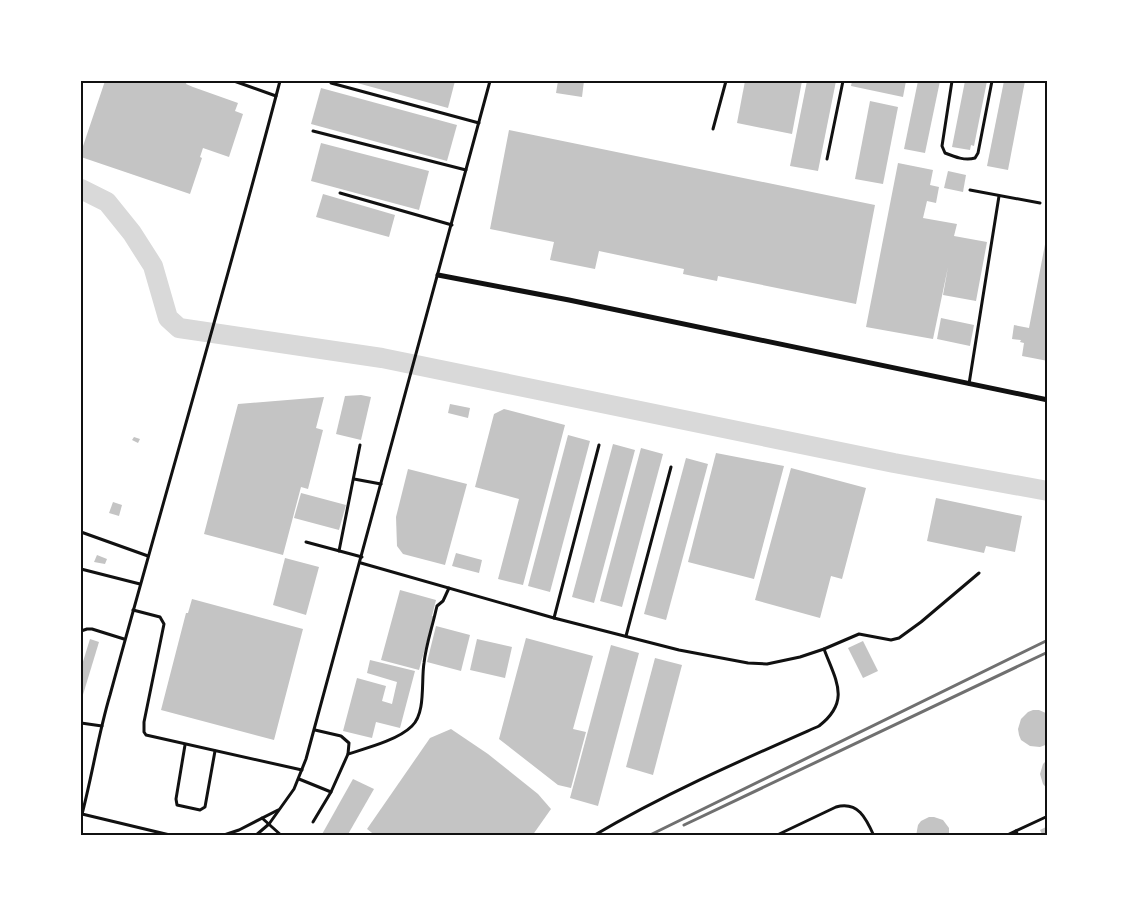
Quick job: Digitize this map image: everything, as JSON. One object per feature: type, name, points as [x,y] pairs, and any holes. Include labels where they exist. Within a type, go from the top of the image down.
[{"type":"street","points":[[438,275],[569,300],[1048,400]]},
{"type":"lane","points":[[234,81],[276,96]]},
{"type":"lane","points":[[174,836],[82,816],[124,639],[195,392],[280,81]]},
{"type":"lane","points":[[256,836],[269,824],[294,789],[315,730],[490,81]]},
{"type":"lane","points":[[713,129],[726,81]]},
{"type":"lane","points":[[827,159],[843,81]]},
{"type":"lane","points":[[952,81],[942,146],[945,153],[957,158],[969,159],[975,158],[978,153],[992,81]]},
{"type":"lane","points":[[331,83],[479,123]]},
{"type":"lane","points":[[313,131],[466,170]]},
{"type":"lane","points":[[970,190],[1040,203]]},
{"type":"lane","points":[[340,193],[452,225]]},
{"type":"lane","points":[[969,384],[999,196]]},
{"type":"lane","points":[[339,551],[360,445]]},
{"type":"lane","points":[[554,618],[599,445]]},
{"type":"lane","points":[[626,636],[671,467]]},
{"type":"lane","points":[[354,479],[381,484]]},
{"type":"lane","points":[[81,532],[148,556]]},
{"type":"lane","points":[[306,542],[362,557]]},
{"type":"lane","points":[[361,563],[554,618],[626,636],[708,656],[748,663],[767,664],[824,649],[859,634],[891,640],[899,638],[979,573]]},
{"type":"lane","points":[[81,568],[140,584]]},
{"type":"lane","points":[[348,754],[401,735],[414,724],[420,707],[424,663],[437,606],[443,601],[449,588]]},
{"type":"lane","points":[[133,610],[160,617],[164,624],[144,722],[144,732],[150,736],[185,745],[302,770]]},
{"type":"lane","points":[[81,631],[92,629],[124,639]]},
{"type":"lane","points":[[593,836],[636,811],[691,783],[819,726],[831,717],[837,708],[838,697],[835,679],[824,649]]},
{"type":"lane","points":[[81,723],[102,726]]},
{"type":"lane","points":[[313,822],[331,792],[348,754],[349,744],[345,738],[315,730]]},
{"type":"lane","points":[[185,745],[176,799],[177,805],[180,807],[200,810],[205,807],[215,751]]},
{"type":"lane","points":[[299,779],[331,792]]},
{"type":"lane","points":[[775,836],[844,804],[862,814],[874,836]]},
{"type":"lane","points":[[221,836],[239,830],[278,810]]},
{"type":"lane","points":[[1005,836],[1048,816]]},
{"type":"lane","points":[[262,818],[282,836]]},
{"type":"lane","points":[[1016,831],[1018,836]]},
{"type":"lane","points":[[81,835],[86,836]]},
{"type":"building","points":[[105,81],[187,81],[186,84],[238,103],[235,111],[243,114],[229,157],[203,148],[200,157],[202,158],[190,194],[81,157],[81,152]]},
{"type":"building","points":[[350,81],[455,81],[448,108]]},
{"type":"building","points":[[558,81],[584,81],[582,97],[556,93]]},
{"type":"building","points":[[745,81],[802,81],[792,134],[737,123]]},
{"type":"building","points":[[807,81],[836,81],[818,171],[790,166]]},
{"type":"building","points":[[852,81],[906,81],[903,97],[851,86]]},
{"type":"building","points":[[918,81],[940,81],[925,153],[904,149]]},
{"type":"building","points":[[965,81],[987,81],[974,146],[971,145],[970,150],[952,147]]},
{"type":"building","points":[[1004,81],[1025,81],[1008,170],[987,166]]},
{"type":"building","points":[[321,88],[457,125],[447,161],[311,124]]},
{"type":"building","points":[[870,101],[898,107],[883,184],[855,179]]},
{"type":"building","points":[[509,130],[875,205],[856,304],[718,276],[717,281],[683,274],[684,269],[599,251],[595,269],[550,260],[554,242],[490,229]]},
{"type":"building","points":[[321,143],[429,171],[419,210],[311,181]]},
{"type":"building","points":[[898,163],[933,170],[930,185],[939,187],[936,203],[927,201],[923,218],[957,224],[954,236],[987,242],[976,301],[943,295],[948,267],[933,339],[866,327]]},
{"type":"building","points":[[948,171],[966,175],[963,192],[944,188]]},
{"type":"building","points":[[323,194],[395,215],[389,237],[316,217]]},
{"type":"building","points":[[1047,234],[1048,361],[1022,356],[1024,343],[1020,342],[1021,340],[1012,339],[1014,325],[1029,328]]},
{"type":"building","points":[[941,318],[974,325],[970,346],[937,339]]},
{"type":"building","points":[[361,395],[371,397],[361,440],[336,434],[345,396]]},
{"type":"building","points":[[324,397],[316,428],[323,430],[308,489],[301,487],[283,555],[204,534],[238,404]]},
{"type":"building","points":[[450,404],[470,408],[468,418],[448,413]]},
{"type":"building","points":[[504,409],[565,425],[523,585],[498,579],[519,499],[475,487],[494,414]]},
{"type":"building","points":[[568,435],[590,441],[550,592],[528,586]]},
{"type":"building","points":[[134,437],[140,439],[138,443],[132,440]]},
{"type":"building","points":[[613,444],[635,450],[594,603],[572,597]]},
{"type":"building","points":[[641,448],[663,454],[622,607],[600,601]]},
{"type":"building","points":[[716,453],[784,466],[754,579],[688,562]]},
{"type":"building","points":[[686,458],[708,464],[666,620],[644,614]]},
{"type":"building","points":[[791,468],[866,488],[842,579],[831,576],[820,618],[755,600]]},
{"type":"building","points":[[408,469],[467,484],[445,565],[403,554],[397,546],[396,517]]},
{"type":"building","points":[[301,493],[346,505],[339,530],[294,518]]},
{"type":"building","points":[[936,498],[1022,516],[1015,552],[986,546],[984,553],[927,541]]},
{"type":"building","points":[[113,502],[122,505],[119,516],[109,513]]},
{"type":"building","points":[[456,553],[482,560],[479,573],[452,566]]},
{"type":"building","points":[[97,555],[107,559],[105,564],[94,562]]},
{"type":"building","points":[[285,558],[319,567],[306,615],[273,605]]},
{"type":"building","points":[[400,590],[436,600],[432,616],[434,616],[419,670],[381,660]]},
{"type":"building","points":[[192,599],[303,629],[274,740],[161,710],[186,613],[188,613]]},
{"type":"building","points":[[436,626],[470,635],[461,671],[427,662]]},
{"type":"building","points":[[526,638],[593,656],[573,729],[586,732],[571,788],[558,785],[499,739]]},
{"type":"building","points":[[90,639],[99,642],[82,698],[81,668]]},
{"type":"building","points":[[477,639],[512,647],[505,678],[470,670]]},
{"type":"building","points":[[863,641],[878,671],[863,678],[848,648]]},
{"type":"building","points":[[611,645],[639,653],[598,806],[570,798]]},
{"type":"building","points":[[655,658],[682,665],[653,775],[626,767]]},
{"type":"building","points":[[370,660],[415,671],[400,728],[376,722],[372,738],[343,731],[357,678],[386,686],[382,701],[392,704],[397,682],[367,673]]},
{"type":"building","points":[[1033,710],[1039,710],[1048,714],[1048,744],[1040,747],[1030,746],[1021,740],[1019,735],[1018,729],[1021,719]]},
{"type":"building","points":[[451,729],[488,754],[538,794],[551,809],[532,836],[376,836],[367,829],[430,738]]},
{"type":"building","points":[[1048,759],[1048,790],[1043,784],[1040,774],[1043,764]]},
{"type":"building","points":[[353,779],[374,789],[347,836],[321,836]]},
{"type":"building","points":[[929,817],[943,820],[949,828],[949,836],[916,836],[918,825]]},
{"type":"building","points":[[1048,826],[1048,836],[1043,836],[1040,830]]},
{"type":"waterway","points":[[81,189],[107,202],[132,233],[153,266],[168,318],[179,328],[382,358],[894,463],[1048,491]]},
{"type":"railway","points":[[648,836],[1048,640]]},
{"type":"railway","points":[[684,825],[1048,652]]}]
